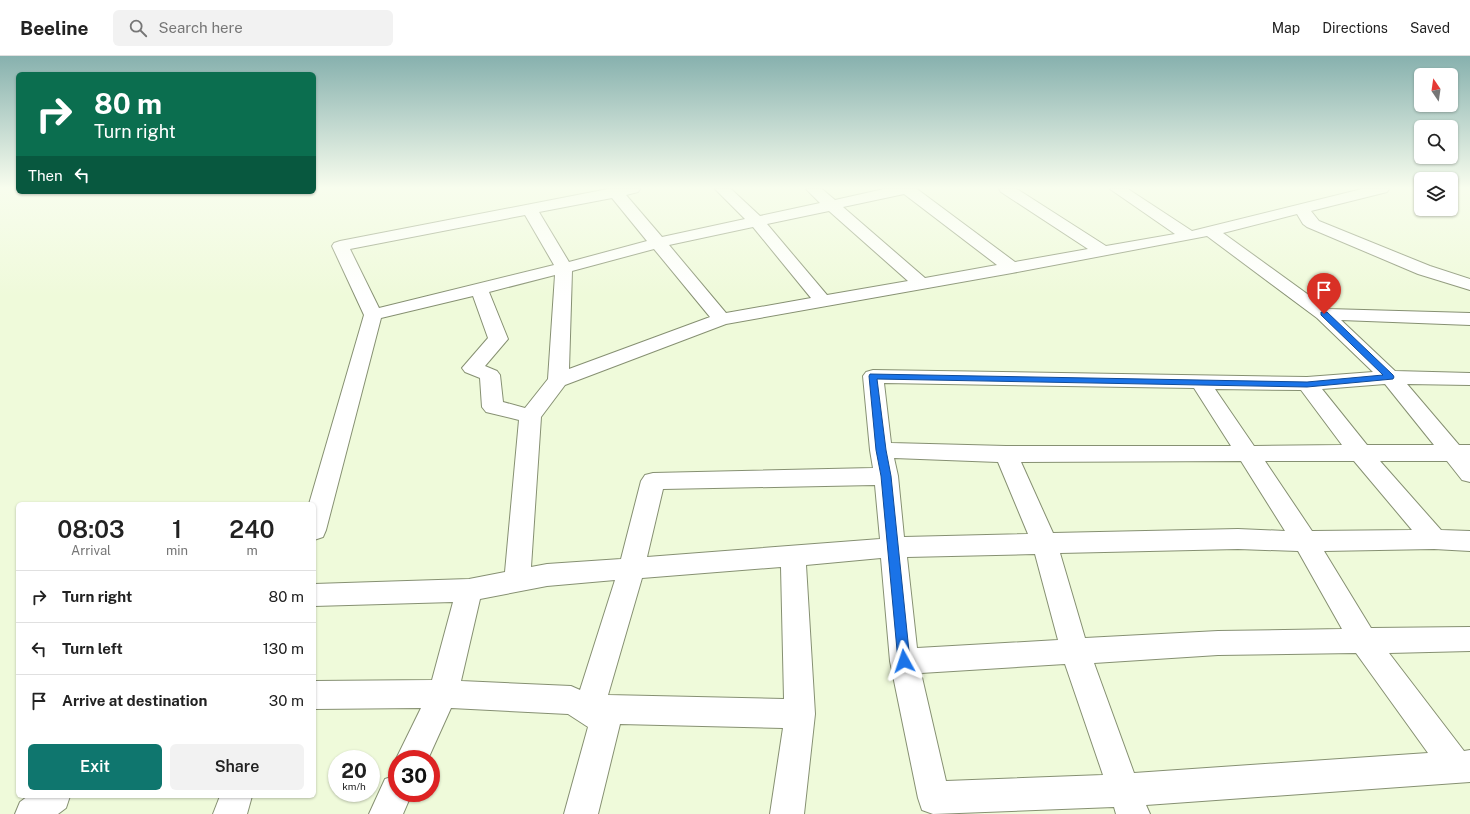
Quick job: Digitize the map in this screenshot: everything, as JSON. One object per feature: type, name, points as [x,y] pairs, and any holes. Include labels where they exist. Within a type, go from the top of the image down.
[{"type":"street","points":[[316,523],[373,315],[340,246],[454,224]]},
{"type":"street","points":[[538,224],[564,268],[558,380]]},
{"type":"street","points":[[642,224],[722,319]]},
{"type":"street","points":[[373,315],[564,268],[657,243],[746,224]]},
{"type":"street","points":[[759,224],[824,301]]},
{"type":"street","points":[[854,224],[922,284]]},
{"type":"street","points":[[954,224],[1012,268]]},
{"type":"street","points":[[1061,224],[1103,251]]},
{"type":"street","points":[[1171,224],[1189,236]]},
{"type":"street","points":[[516,581],[530,416],[558,380],[722,319],[1189,236],[1238,224]]},
{"type":"street","points":[[1314,224],[1424,270],[1470,284]]},
{"type":"street","points":[[1210,231],[1324,314],[1390,377],[1462,453],[1470,474]]},
{"type":"street","points":[[479,289],[498,339],[472,368],[490,375],[493,407],[530,416]]},
{"type":"street","points":[[1470,290],[1468,293],[1470,296]]},
{"type":"street","points":[[1324,314],[1470,319]]},
{"type":"street","points":[[1464,766],[1128,802],[936,806],[904,661],[894,547],[873,376],[1307,384],[1390,377],[1470,379]]},
{"type":"street","points":[[1201,383],[1305,541],[1364,641],[1464,766]]},
{"type":"street","points":[[1307,384],[1361,454],[1434,539]]},
{"type":"street","points":[[881,450],[1006,454],[1462,453]]},
{"type":"street","points":[[1006,454],[1045,544],[1075,651],[1128,802]]},
{"type":"street","points":[[589,710],[632,568],[653,480],[886,476]]},
{"type":"street","points":[[316,595],[469,590],[547,575],[894,547],[1238,539],[1305,541],[1434,539],[1470,541]]},
{"type":"street","points":[[787,814],[800,714],[792,556]]},
{"type":"street","points":[[416,750],[443,694],[469,590]]},
{"type":"street","points":[[904,661],[1218,643],[1470,639]]},
{"type":"street","points":[[316,695],[443,694],[571,700],[605,721],[581,814]]},
{"type":"street","points":[[589,710],[800,714]]},
{"type":"street","points":[[32,814],[52,798]]},
{"type":"street","points":[[230,814],[235,798]]},
{"type":"street","points":[[386,814],[392,802]]},
{"type":"route","points":[[904,661],[894,547],[873,376],[1186,383],[1307,384],[1390,377],[1324,314]]}]
